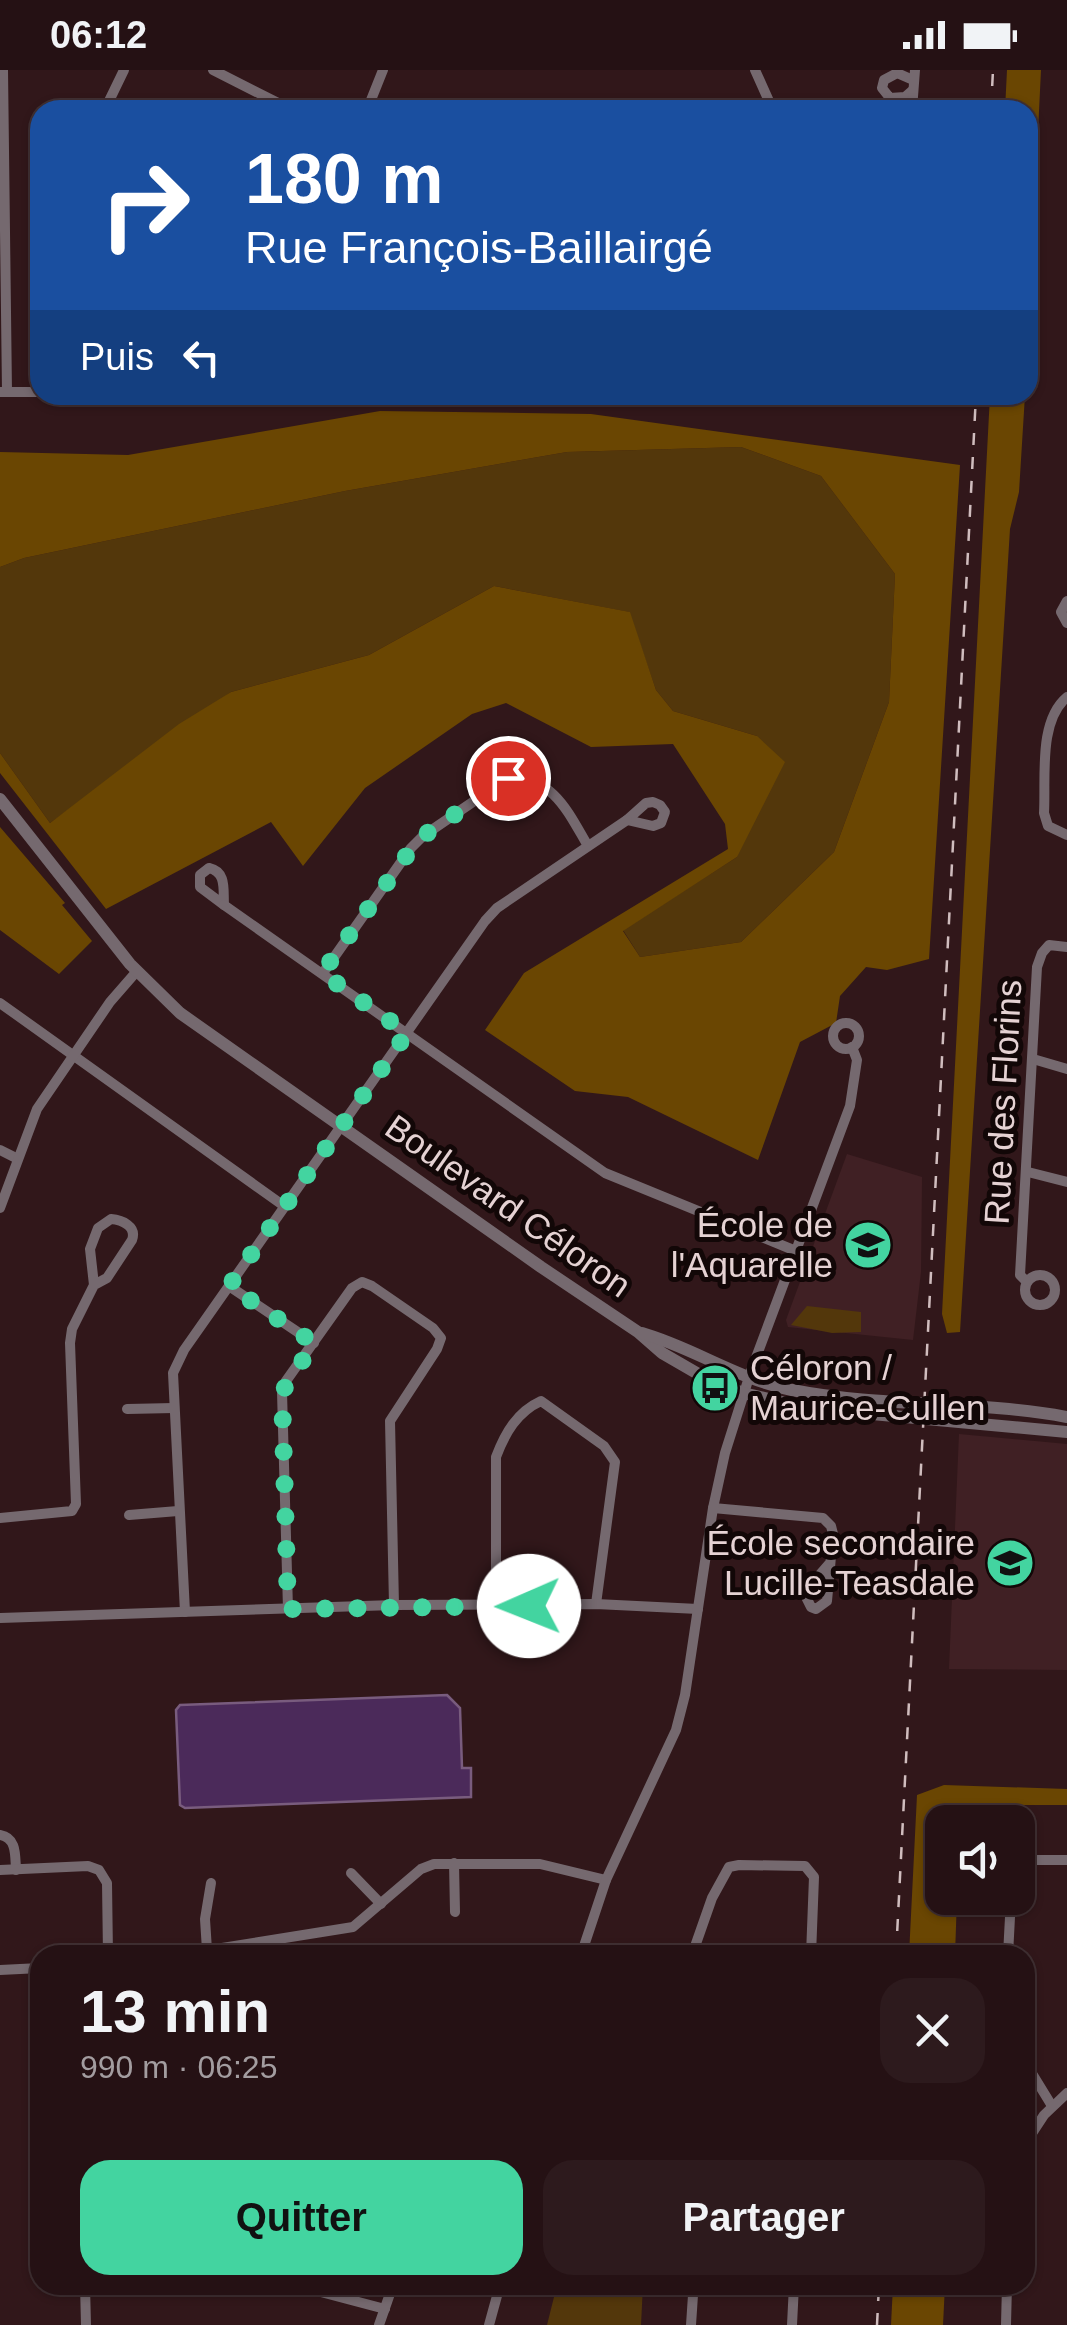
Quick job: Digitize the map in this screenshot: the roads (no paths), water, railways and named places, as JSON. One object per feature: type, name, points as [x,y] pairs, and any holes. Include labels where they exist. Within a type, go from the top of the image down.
[{"type":"street","points":[[4,70],[4,392],[30,392]]},
{"type":"street","points":[[109,100],[124,70]]},
{"type":"street","points":[[213,70],[272,100]]},
{"type":"street","points":[[372,100],[383,70]]},
{"type":"street","points":[[755,70],[768,100]]},
{"type":"street","points":[[1067,601],[1062,612],[1067,623]]},
{"type":"street","points":[[1067,697],[1048,730],[1044,812],[1048,826],[1067,835]]},
{"type":"street","points":[[322,973],[423,836],[508,778],[524,777],[560,798],[588,846]]},
{"type":"street","name":"Boulevard Céloron","points":[[0,799],[137,971],[180,1013],[638,1332],[671,1359],[744,1393],[824,1410],[1067,1432]]},
{"type":"street","points":[[184,1612],[173,1372],[184,1350],[497,908],[628,820]]},
{"type":"street","points":[[224,905],[605,1173],[796,1251]]},
{"type":"street","name":"Rue des Florins","points":[[1026,1281],[1020,1275],[1037,968],[1049,945],[1067,947]]},
{"type":"street","points":[[0,1208],[37,1108],[137,971]]},
{"type":"street","points":[[0,1003],[284,1206]]},
{"type":"street","points":[[584,1945],[606,1880],[676,1730],[725,1452],[748,1378],[850,1106],[856,1060],[852,1047]]},
{"type":"street","points":[[1033,1059],[1067,1069]]},
{"type":"street","points":[[0,1150],[16,1158]]},
{"type":"street","points":[[1028,1172],[1067,1182]]},
{"type":"street","points":[[0,1518],[56,1514],[72,1511],[76,1504],[72,1329],[94,1285],[90,1249],[94,1238],[103,1222],[122,1220],[131,1228],[132,1240],[108,1278],[94,1285]]},
{"type":"street","points":[[288,1609],[282,1392],[352,1288],[362,1282],[434,1328],[441,1338],[438,1349],[390,1421],[394,1606]]},
{"type":"street","points":[[229,1286],[314,1343]]},
{"type":"street","name":"Boulevard Céloron","points":[[638,1332],[669,1341],[711,1364],[748,1378],[821,1395],[1067,1417]]},
{"type":"street","points":[[496,1607],[496,1457],[504,1437],[526,1408],[541,1401],[604,1446],[614,1462],[596,1604]]},
{"type":"street","points":[[127,1410],[174,1408]]},
{"type":"street","points":[[713,1508],[822,1518],[833,1534],[829,1564]]},
{"type":"street","points":[[129,1514],[178,1511]]},
{"type":"street","points":[[0,1618],[394,1606],[596,1604],[698,1609]]},
{"type":"street","points":[[0,1835],[12,1841],[16,1870]]},
{"type":"street","points":[[1035,1860],[1067,1860]]},
{"type":"street","points":[[454,1863],[455,1912]]},
{"type":"street","points":[[696,1945],[727,1869],[736,1865],[773,1864],[802,1865],[814,1877],[811,1945]]},
{"type":"street","points":[[239,1945],[352,1927],[425,1866],[549,1865],[606,1880]]},
{"type":"street","points":[[0,1870],[91,1866],[102,1872],[106,1883],[108,1945]]},
{"type":"street","points":[[351,1873],[381,1904]]},
{"type":"street","points":[[207,1945],[205,1919],[211,1882]]},
{"type":"street","points":[[1009,1945],[1011,1915]]},
{"type":"street","points":[[0,1970],[30,1968]]},
{"type":"street","points":[[1035,2078],[1052,2106]]},
{"type":"street","points":[[1035,2130],[1067,2093]]},
{"type":"street","points":[[85,2295],[86,2325]]},
{"type":"street","points":[[336,2295],[385,2309]]},
{"type":"street","points":[[378,2325],[390,2295]]},
{"type":"street","points":[[489,2325],[497,2295]]},
{"type":"street","points":[[691,2325],[692,2295]]},
{"type":"street","points":[[792,2325],[794,2295]]},
{"type":"street","points":[[1006,2295],[1006,2325]]},
{"type":"railway","points":[[992,100],[993,70]]},
{"type":"railway","points":[[897,1945],[975,405]]},
{"type":"railway","points":[[877,2325],[878,2295]]},
{"type":"place","name":"École de l'Aquarelle","points":[[868,1245]]},
{"type":"place","name":"Céloron / Maurice-Cullen","points":[[715,1388]]},
{"type":"place","name":"École secondaire Lucille-Teasdale","points":[[1010,1563]]}]
